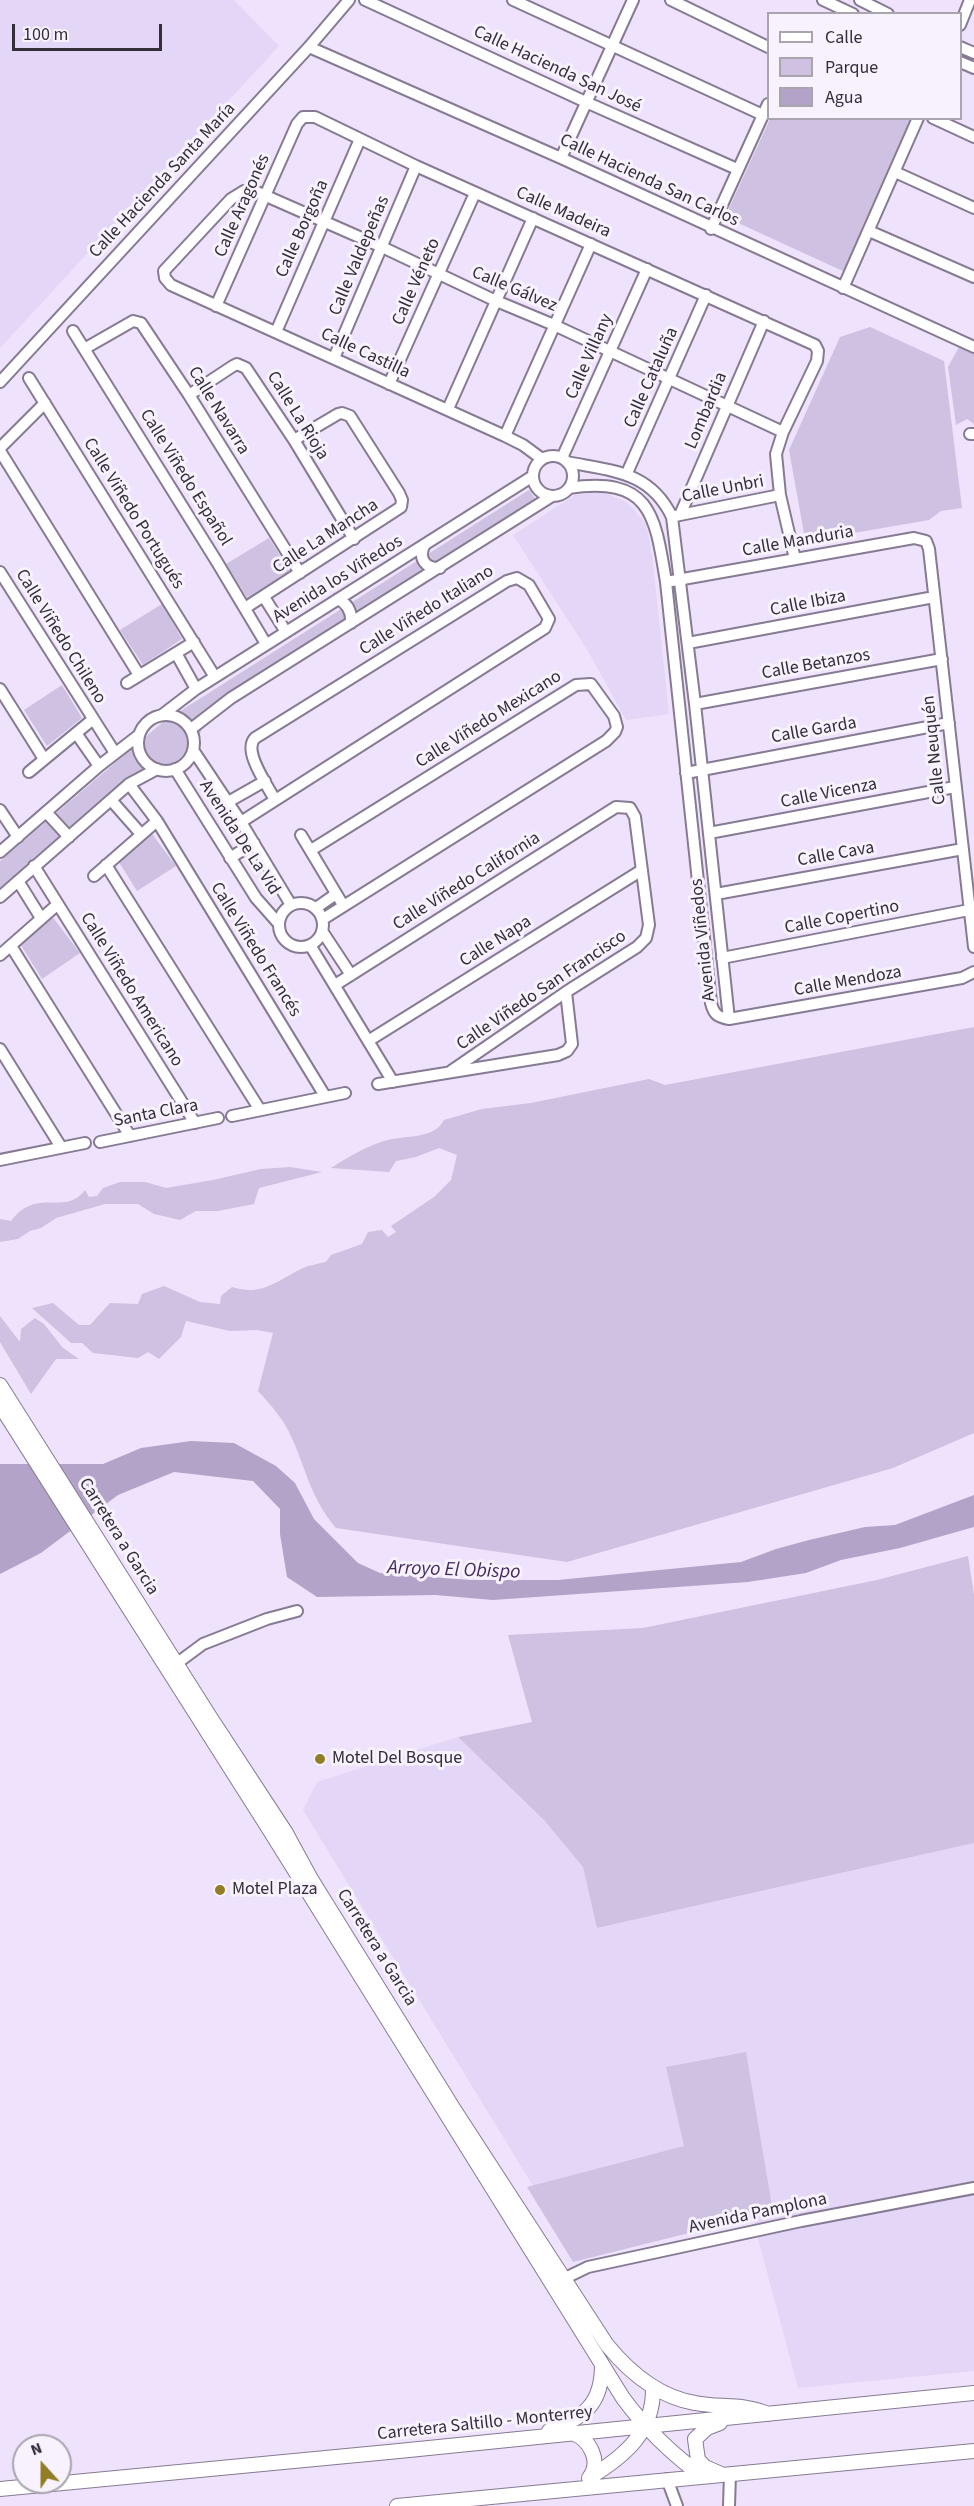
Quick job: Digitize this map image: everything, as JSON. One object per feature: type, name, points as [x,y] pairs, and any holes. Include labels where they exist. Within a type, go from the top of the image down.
[{"type":"main road","name":"Carretera a Garcia","points":[[0,1385],[16,1421],[87,1532],[444,2113],[557,2281],[611,2350],[634,2374],[653,2387],[665,2394],[695,2403],[742,2406],[768,2414]]},
{"type":"main road","points":[[0,1406],[16,1421]]},
{"type":"main road","name":"Carretera a Garcia","points":[[87,1532],[286,1833],[311,1879],[557,2281],[602,2365],[623,2398],[646,2426],[702,2476]]},
{"type":"main road","points":[[536,2437],[584,2414],[598,2392],[602,2365]]},
{"type":"main road","points":[[572,2488],[592,2476],[639,2439],[646,2426],[652,2403],[653,2387]]},
{"type":"main road","name":"Carretera Saltillo - Monterrey","points":[[0,2489],[974,2393]]},
{"type":"main road","points":[[726,2474],[705,2467],[698,2460],[695,2439],[707,2428],[742,2417]]},
{"type":"main road","points":[[572,2433],[586,2440],[593,2453],[592,2476]]},
{"type":"main road","points":[[397,2506],[974,2451]]},
{"type":"street","name":"Calle Hacienda Santa María","points":[[0,382],[309,47],[349,0]]},
{"type":"street","name":"Calle Hacienda San José","points":[[365,0],[737,169]]},
{"type":"street","points":[[513,0],[764,115]]},
{"type":"street","points":[[561,158],[633,0]]},
{"type":"street","points":[[671,0],[767,47]]},
{"type":"street","points":[[823,0],[849,12]]},
{"type":"street","points":[[860,0],[884,12]]},
{"type":"street","points":[[962,20],[970,0]]},
{"type":"street","name":"Calle Hacienda San Carlos","points":[[309,47],[561,158],[711,229],[974,348]]},
{"type":"street","points":[[711,229],[767,107]]},
{"type":"street","name":"Calle Madeira","points":[[300,119],[311,116],[475,193],[813,343],[818,351],[817,361],[783,432]]},
{"type":"street","name":"Calle Aragonés","points":[[216,306],[300,119]]},
{"type":"street","points":[[843,288],[917,120]]},
{"type":"street","points":[[937,120],[974,137]]},
{"type":"street","name":"Calle Borgoña","points":[[276,332],[360,139]]},
{"type":"street","name":"Calle Valdepeñas","points":[[334,358],[416,166]]},
{"type":"street","points":[[895,172],[974,208]]},
{"type":"street","name":"Calle Gálvez","points":[[171,285],[165,278],[167,267],[231,199],[244,191],[266,196],[554,325],[783,432]]},
{"type":"street","name":"Calle Véneto","points":[[389,384],[475,193]]},
{"type":"street","points":[[448,409],[494,300],[533,218]]},
{"type":"street","points":[[869,231],[974,277]]},
{"type":"street","points":[[505,436],[591,244]]},
{"type":"street","name":"Calle Villany","points":[[565,460],[647,269]]},
{"type":"street","name":"Calle Castilla","points":[[171,285],[448,409],[523,445],[542,459]]},
{"type":"street","name":"Calle Cataluña","points":[[627,473],[706,295]]},
{"type":"street","name":"Calle Navarra","points":[[84,349],[128,323],[137,321],[147,331],[300,573]]},
{"type":"street","name":"Lombardia","points":[[676,516],[764,321]]},
{"type":"street","name":"Calle Viñedo Español","points":[[73,331],[266,644]]},
{"type":"street","name":"Calle La Rioja","points":[[189,395],[233,366],[242,365],[294,440],[354,539]]},
{"type":"street","name":"Calle Viñedo Portugués","points":[[29,378],[214,677]]},
{"type":"street","points":[[45,403],[0,450],[139,675]]},
{"type":"street","name":"Calle La Mancha","points":[[245,608],[399,510],[402,504],[399,493],[353,419],[346,413],[338,414],[294,440]]},
{"type":"street","points":[[783,432],[776,454],[777,475],[795,559]]},
{"type":"street","points":[[191,729],[231,698],[552,496],[565,492],[569,488],[573,475],[565,460],[555,456],[542,459],[534,470],[533,476],[541,492],[552,496]]},
{"type":"street","name":"Avenida Viñedos","points":[[565,460],[627,473],[654,491],[676,516],[729,1019],[716,1016],[711,1003],[666,582],[657,530],[650,513],[639,500],[626,491],[590,485],[569,488]]},
{"type":"street","name":"Avenida los Viñedos","points":[[162,715],[214,677],[533,476]]},
{"type":"street","name":"Calle Unbri","points":[[676,516],[780,495]]},
{"type":"street","name":"Calle Manduria","points":[[666,582],[914,538],[923,539],[930,549]]},
{"type":"street","points":[[424,546],[421,554],[424,563],[431,568],[440,568]]},
{"type":"street","name":"Calle Neuquén","points":[[930,549],[974,947]]},
{"type":"street","name":"Calle Viñedo Chileno","points":[[0,572],[115,753]]},
{"type":"street","name":"Calle Viñedo Italiano","points":[[241,822],[545,628],[549,619],[529,585],[517,578],[507,581],[255,738],[251,742],[250,752],[275,800]]},
{"type":"street","points":[[264,597],[286,632]]},
{"type":"street","name":"Calle Ibiza","points":[[688,643],[934,597]]},
{"type":"street","points":[[338,599],[347,606],[351,623]]},
{"type":"street","points":[[127,683],[194,642]]},
{"type":"street","points":[[176,653],[196,689]]},
{"type":"street","name":"Calle Betanzos","points":[[695,704],[942,659]]},
{"type":"street","name":"Calle Viñedo Mexicano","points":[[311,850],[576,685],[591,684],[614,716],[617,727],[606,741],[323,919]]},
{"type":"street","points":[[0,690],[44,759]]},
{"type":"street","points":[[0,897],[129,784],[157,770],[175,770],[186,762],[193,750],[194,740],[191,729],[176,716],[162,715],[148,722],[139,735],[1,850]]},
{"type":"street","name":"Calle Viñedo Chileno","points":[[29,772],[92,720]]},
{"type":"street","name":"Calle Garda","points":[[686,773],[949,723]]},
{"type":"street","points":[[76,733],[99,766]]},
{"type":"street","points":[[139,735],[140,753],[147,763],[157,770]]},
{"type":"street","name":"Avenida De La Vid","points":[[193,750],[241,822],[291,905]]},
{"type":"street","name":"Avenida De La Vid","points":[[175,770],[256,898],[279,924]]},
{"type":"street","points":[[228,802],[265,781]]},
{"type":"street","name":"Calle Viñedo Francés","points":[[129,784],[157,821],[325,1096]]},
{"type":"street","name":"Calle Vicenza","points":[[709,833],[955,787]]},
{"type":"street","points":[[111,800],[141,834]]},
{"type":"street","name":"Calle Viñedo San Francisco","points":[[451,1071],[566,992],[637,947],[646,938],[648,925],[634,813],[630,808],[616,807]]},
{"type":"street","name":"Calle Viñedo California","points":[[335,985],[616,807]]},
{"type":"street","points":[[0,810],[18,837]]},
{"type":"street","points":[[46,812],[69,837]]},
{"type":"street","points":[[94,876],[157,821]]},
{"type":"street","points":[[301,835],[343,905]]},
{"type":"street","points":[[230,858],[254,843]]},
{"type":"street","name":"Calle Cava","points":[[716,894],[963,849]]},
{"type":"street","points":[[110,862],[260,1110]]},
{"type":"street","points":[[34,866],[58,904]]},
{"type":"street","name":"Calle Napa","points":[[368,1041],[642,870]]},
{"type":"street","points":[[18,881],[41,918]]},
{"type":"street","points":[[316,908],[336,894]]},
{"type":"street","points":[[304,903],[316,908],[323,919],[322,932],[315,942],[297,947],[286,941],[279,924],[282,913],[291,905],[304,903]]},
{"type":"street","name":"Calle Viñedo Americano","points":[[0,955],[58,904],[195,1123]]},
{"type":"street","name":"Calle Copertino","points":[[722,958],[969,910]]},
{"type":"street","points":[[322,932],[351,975]]},
{"type":"street","points":[[310,945],[393,1082]]},
{"type":"street","points":[[11,946],[130,1136]]},
{"type":"street","name":"Calle Mendoza","points":[[729,1019],[962,978],[973,973]]},
{"type":"street","points":[[378,1084],[558,1055],[567,1051],[572,1042],[566,992]]},
{"type":"street","points":[[0,1048],[61,1147]]},
{"type":"street","points":[[232,1116],[345,1093]]},
{"type":"street","name":"Santa Clara","points":[[100,1142],[218,1118]]},
{"type":"street","points":[[0,1160],[85,1143]]},
{"type":"street","points":[[176,1664],[203,1644],[267,1619],[297,1611]]},
{"type":"street","name":"Avenida Pamplona","points":[[557,2281],[588,2267],[801,2221],[974,2188]]},
{"type":"street","points":[[726,2474],[729,2506]]},
{"type":"street","points":[[667,2480],[677,2506]]},
{"type":"shaded area","points":[[0,0],[234,0],[279,46],[0,348]]},
{"type":"shaded area","points":[[603,492],[628,503],[646,524],[652,554],[669,714],[626,720],[588,651],[513,535],[575,495]]},
{"type":"shaded area","points":[[458,1737],[544,1820],[584,1867],[597,1928],[974,1843],[974,2371],[798,2388],[752,2216],[576,2256],[303,1810],[317,1782]]},
{"type":"green space","points":[[770,120],[912,120],[845,272],[725,217]]},
{"type":"green space","points":[[870,327],[944,361],[962,508],[941,511],[929,520],[807,541],[789,450],[840,337]]},
{"type":"green space","points":[[959,347],[974,354],[974,424],[967,419],[956,425],[948,367]]},
{"type":"green space","points":[[529,490],[537,501],[215,704],[192,749],[167,768],[135,775],[0,891],[0,861],[163,722]]},
{"type":"green space","points":[[269,538],[291,573],[248,599],[226,564]]},
{"type":"green space","points":[[162,604],[182,639],[143,665],[120,630]]},
{"type":"green space","points":[[62,685],[82,718],[47,746],[24,710]]},
{"type":"green space","points":[[149,830],[176,866],[137,891],[117,859]]},
{"type":"green space","points":[[51,915],[80,953],[42,979],[19,942]]},
{"type":"green space","points":[[974,1027],[974,1433],[893,1468],[567,1562],[336,1528],[314,1493],[286,1426],[258,1391],[273,1333],[257,1330],[230,1331],[186,1321],[181,1337],[159,1359],[148,1352],[138,1358],[93,1353],[82,1343],[71,1343],[32,1308],[53,1303],[79,1325],[90,1325],[110,1303],[138,1304],[142,1294],[164,1286],[200,1302],[220,1304],[221,1296],[232,1287],[252,1290],[269,1286],[303,1268],[326,1262],[331,1255],[362,1244],[368,1232],[382,1230],[388,1237],[396,1232],[391,1226],[434,1197],[451,1180],[457,1155],[439,1148],[416,1157],[396,1161],[389,1172],[331,1168],[361,1150],[381,1142],[433,1131],[444,1120],[482,1109],[531,1103],[649,1079],[665,1085]]},
{"type":"green space","points":[[290,1167],[322,1172],[259,1188],[254,1204],[218,1211],[196,1211],[180,1220],[154,1214],[138,1204],[105,1204],[56,1218],[18,1239],[0,1242],[0,1219],[11,1221],[31,1205],[69,1201],[77,1198],[85,1190],[89,1197],[97,1196],[103,1188],[120,1182],[145,1182],[166,1188],[261,1169]]},
{"type":"green space","points":[[0,1316],[20,1342],[21,1329],[35,1318],[44,1324],[63,1348],[79,1359],[56,1359],[31,1394],[0,1342]]},
{"type":"green space","points":[[968,1556],[974,1595],[974,1843],[597,1928],[583,1867],[544,1820],[458,1737],[532,1722],[508,1635],[643,1628],[877,1580]]},
{"type":"green space","points":[[746,2052],[773,2212],[573,2262],[527,2187],[684,2146],[666,2067]]},
{"type":"water","points":[[191,1441],[234,1443],[276,1466],[295,1483],[314,1519],[358,1563],[380,1573],[471,1580],[558,1580],[741,1562],[809,1540],[865,1527],[895,1525],[974,1495],[974,1527],[900,1548],[841,1560],[806,1573],[748,1582],[493,1600],[435,1595],[317,1597],[287,1577],[280,1534],[280,1509],[253,1481],[174,1472],[118,1495],[41,1553],[0,1574],[0,1464],[103,1464],[141,1448]]},
{"type":"place","name":"Motel Del Bosque","points":[[320,1759]]},
{"type":"place","name":"Motel Plaza","points":[[220,1890]]},
{"type":"water label","name":"Arroyo El Obispo","points":[[454,1571]]}]
